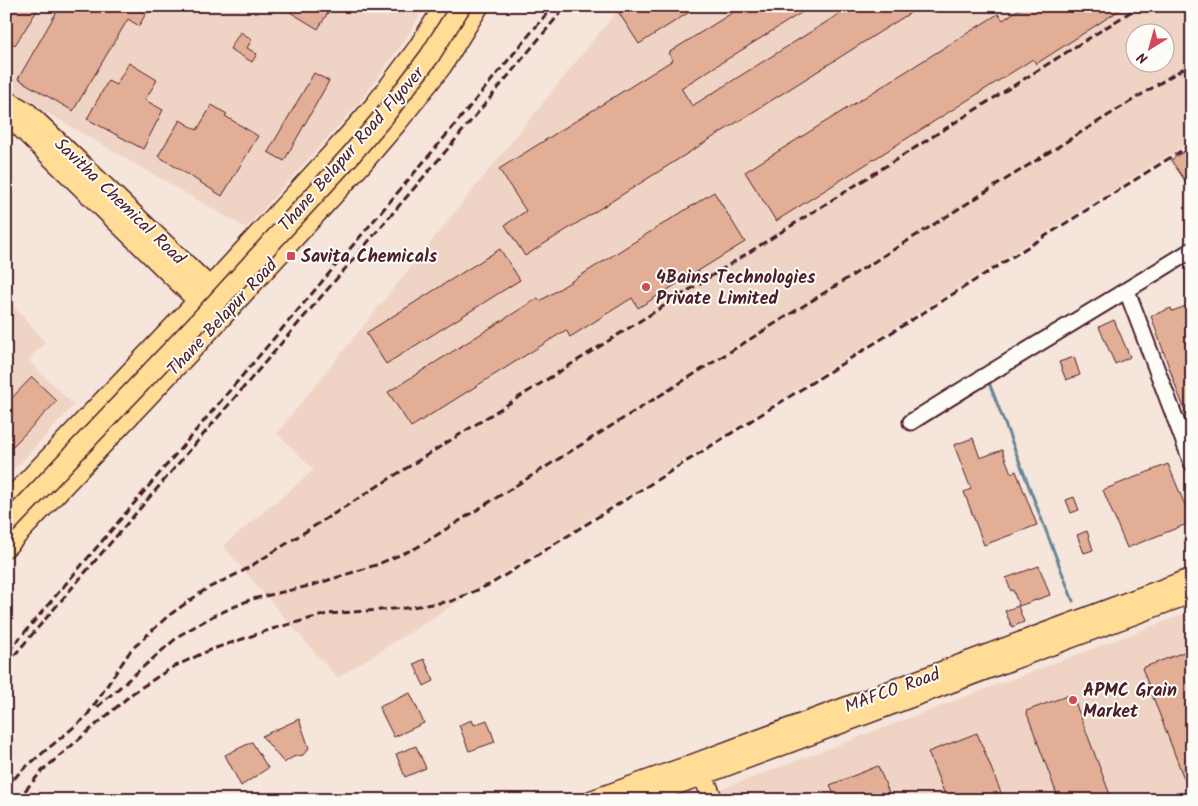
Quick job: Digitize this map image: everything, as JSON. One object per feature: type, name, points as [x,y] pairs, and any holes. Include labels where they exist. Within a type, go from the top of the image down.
[{"type":"main road","points":[[6,503],[203,294],[374,106],[417,48],[444,6]]},
{"type":"main road","name":"Thane Belapur Road Flyover","points":[[6,525],[203,317],[350,156],[385,115],[429,57],[461,6]]},
{"type":"main road","name":"Thane Belapur Road","points":[[6,547],[225,314],[397,123],[442,66],[479,6]]},
{"type":"main road","name":"Savitha Chemical Road","points":[[6,100],[28,113],[203,294]]},
{"type":"main road","name":"Savitha Chemical Road","points":[[6,119],[19,126],[225,314]]},
{"type":"main road","name":"MAFCO Road","points":[[635,800],[683,784],[700,769],[1192,578]]},
{"type":"main road","name":"MAFCO Road","points":[[700,769],[1192,593]]},
{"type":"main road","points":[[700,769],[713,800]]},
{"type":"main road","name":"MAFCO Road","points":[[592,800],[683,784]]},
{"type":"street","points":[[911,422],[1192,250]]},
{"type":"street","points":[[1127,291],[1192,463]]},
{"type":"shaded area","points":[[6,6],[425,6],[407,37],[359,103],[246,228],[6,89]]},
{"type":"shaded area","points":[[621,6],[1192,6],[1192,141],[337,678],[223,546],[314,470],[277,433]]},
{"type":"shaded area","points":[[6,297],[45,342],[28,361],[74,405],[6,478]]},
{"type":"shaded area","name":"APMC Grain Market","points":[[1192,611],[1192,800],[723,800],[719,790]]},
{"type":"building","points":[[6,6],[40,6],[15,45],[6,39]]},
{"type":"building","points":[[60,6],[150,6],[139,26],[128,19],[73,111],[18,79]]},
{"type":"building","points":[[280,6],[332,6],[318,29]]},
{"type":"building","points":[[630,6],[699,6],[639,44],[619,13]]},
{"type":"building","points":[[743,6],[812,6],[681,88],[692,106],[852,6],[921,6],[525,256],[505,225],[526,211],[499,169],[673,60],[668,53]]},
{"type":"building","points":[[1024,6],[1126,6],[1036,64],[1033,59],[776,221],[745,172],[998,14],[1003,20]]},
{"type":"building","points":[[240,32],[252,39],[247,48],[257,54],[252,62],[230,49]]},
{"type":"building","points":[[129,63],[157,80],[145,100],[163,110],[143,149],[87,119],[108,81],[116,85]]},
{"type":"building","points":[[314,73],[329,81],[284,161],[268,152]]},
{"type":"building","points":[[212,105],[227,114],[225,116],[258,136],[222,196],[158,156],[180,120],[197,130]]},
{"type":"building","points":[[1192,146],[1192,191],[1171,160]]},
{"type":"building","points":[[714,192],[745,242],[638,308],[632,298],[570,337],[566,330],[411,427],[388,392],[538,298],[540,301]]},
{"type":"building","points":[[500,249],[520,280],[386,364],[366,333]]},
{"type":"building","points":[[1192,304],[1192,340],[1185,342],[1192,363],[1191,426],[1151,316],[1171,308],[1172,311]]},
{"type":"building","points":[[1114,320],[1130,357],[1115,364],[1099,327]]},
{"type":"building","points":[[1074,357],[1080,375],[1066,380],[1059,362]]},
{"type":"building","points":[[32,377],[57,401],[11,448],[6,444],[6,404]]},
{"type":"building","points":[[973,438],[980,458],[1002,450],[1011,473],[1016,471],[1037,525],[984,545],[964,492],[971,489],[954,445]]},
{"type":"building","points":[[1168,464],[1192,522],[1127,548],[1103,490]]},
{"type":"building","points":[[1074,497],[1079,510],[1071,513],[1066,500]]},
{"type":"building","points":[[1087,531],[1093,550],[1084,553],[1077,535]]},
{"type":"building","points":[[1039,566],[1050,595],[1019,606],[1006,578]]},
{"type":"building","points":[[1018,606],[1024,622],[1012,627],[1005,611]]},
{"type":"building","points":[[1192,649],[1192,797],[1191,797],[1142,668]]},
{"type":"building","points":[[424,659],[434,681],[424,686],[414,664]]},
{"type":"building","points":[[410,693],[424,723],[394,737],[379,707]]},
{"type":"building","points":[[1072,694],[1112,800],[1059,800],[1026,711]]},
{"type":"building","points":[[299,719],[309,748],[303,755],[293,757],[284,763],[262,736]]},
{"type":"building","points":[[472,720],[474,725],[487,720],[495,742],[469,751],[459,725]]},
{"type":"building","points":[[977,733],[1004,800],[947,800],[928,752]]},
{"type":"building","points":[[252,742],[268,768],[241,786],[225,755]]},
{"type":"building","points":[[416,746],[426,768],[405,777],[396,754]]},
{"type":"building","points":[[878,766],[892,800],[836,800],[830,785]]},
{"type":"waterway","points":[[990,385],[1073,601]]},
{"type":"railway","points":[[8,652],[443,139],[553,6]]},
{"type":"railway","points":[[6,665],[451,145],[566,6]]},
{"type":"railway","points":[[6,788],[21,771],[86,717],[131,650],[168,616],[206,589],[243,571],[1140,6]]},
{"type":"railway","points":[[97,707],[180,635],[213,616],[252,599],[313,585],[376,565],[416,548],[1192,63]]},
{"type":"railway","points":[[17,800],[42,771],[133,693],[171,668],[210,650],[272,629],[327,614],[406,608],[452,601],[491,584],[1192,144]]},
{"type":"place","name":"Savita Chemicals","points":[[291,256]]},
{"type":"place","name":"4Bains Technologies Private Limited","points":[[646,287]]},
{"type":"place","name":"APMC Grain Market","points":[[1073,700]]}]
